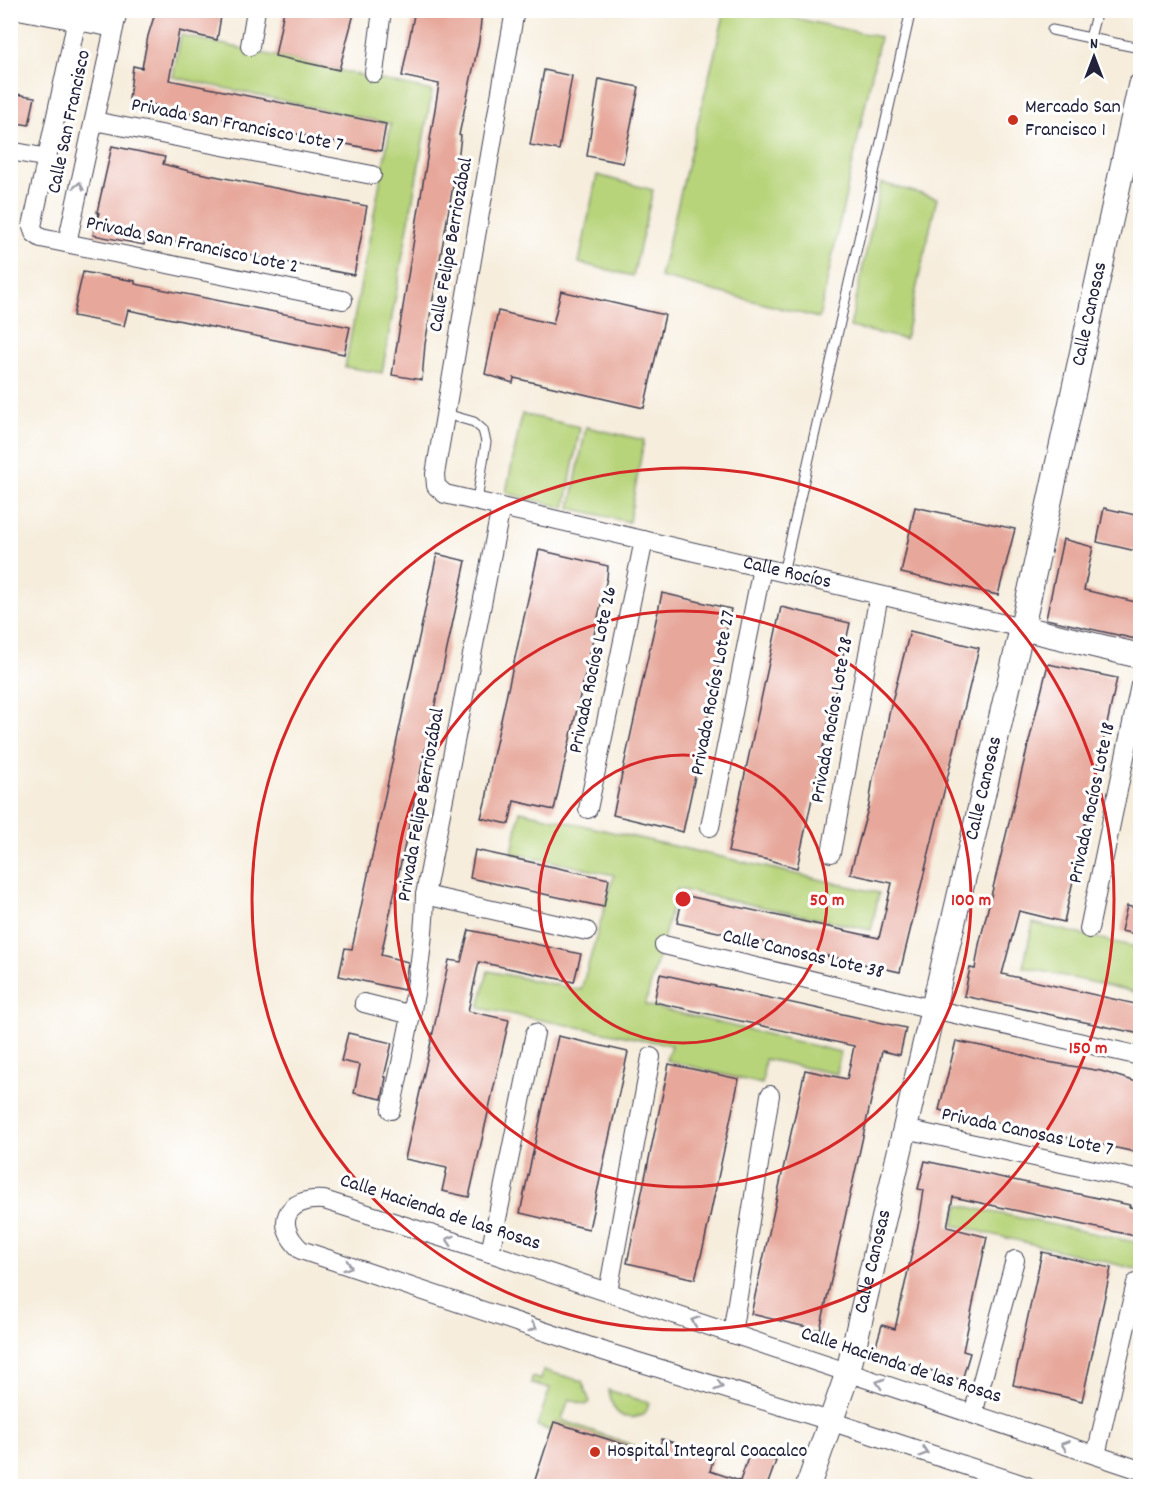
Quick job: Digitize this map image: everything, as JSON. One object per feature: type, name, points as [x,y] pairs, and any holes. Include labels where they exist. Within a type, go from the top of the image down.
[{"type":"street","points":[[18,10],[116,19]]},
{"type":"street","points":[[250,46],[256,10]]},
{"type":"street","points":[[374,73],[382,10]]},
{"type":"street","name":"Calle Felipe Berriozábal","points":[[436,486],[435,474],[515,10]]},
{"type":"street","name":"Calle San Francisco","points":[[34,233],[32,226],[78,16]]},
{"type":"street","name":"Calle San Francisco","points":[[67,243],[116,19]]},
{"type":"street","name":"Calle Canosas","points":[[808,1486],[848,1372],[1022,628],[1140,90]]},
{"type":"street","name":"Privada San Francisco Lote 7","points":[[93,121],[372,175]]},
{"type":"street","points":[[10,151],[48,158]]},
{"type":"street","name":"Privada San Francisco Lote 2","points":[[34,233],[41,238],[343,300]]},
{"type":"street","name":"Calle Rocíos","points":[[436,486],[445,494],[1140,656]]},
{"type":"street","name":"Privada Felipe Berriozábal","points":[[391,1110],[411,1015],[425,932],[425,895],[501,507]]},
{"type":"street","name":"Privada Rocíos Lote 26","points":[[588,809],[644,540]]},
{"type":"street","name":"Privada Rocíos Lote 27","points":[[710,827],[762,568]]},
{"type":"street","name":"Privada Rocíos Lote 28","points":[[831,853],[879,595]]},
{"type":"street","name":"Privada Rocíos Lote 18","points":[[1089,930],[1140,686]]},
{"type":"street","points":[[425,895],[587,931]]},
{"type":"street","name":"Calle Canosas Lote 38","points":[[664,945],[1140,1056]]},
{"type":"street","points":[[364,1003],[411,1015]]},
{"type":"street","points":[[490,1253],[535,1033]]},
{"type":"street","points":[[608,1292],[651,1057]]},
{"type":"street","points":[[732,1334],[770,1095]]},
{"type":"street","name":"Privada Canosas Lote 7","points":[[905,1130],[1140,1180]]},
{"type":"street","name":"Calle Hacienda de las Rosas","points":[[1027,1486],[830,1420],[606,1352],[301,1250],[294,1244],[288,1231],[286,1218],[292,1206],[302,1200],[324,1200],[608,1292],[1140,1470]]},
{"type":"street","points":[[973,1414],[1015,1260]]},
{"type":"street","points":[[1096,1455],[1136,1283]]},
{"type":"lane","points":[[783,573],[911,10]]},
{"type":"lane","points":[[1090,38],[1097,10]]},
{"type":"lane","points":[[1052,30],[1140,48]]},
{"type":"lane","points":[[446,414],[474,422],[483,430],[486,442],[477,501]]},
{"type":"green space","points":[[725,11],[763,11],[880,37],[819,318],[660,277]]},
{"type":"green space","points":[[181,35],[432,91],[382,373],[345,367],[391,124],[173,77]]},
{"type":"green space","points":[[597,175],[653,190],[633,276],[579,263]]},
{"type":"green space","points":[[881,183],[937,198],[905,339],[850,327]]},
{"type":"green space","points":[[522,414],[580,427],[565,508],[506,493]]},
{"type":"green space","points":[[586,427],[644,440],[629,522],[570,508]]},
{"type":"green space","points":[[520,811],[879,893],[871,930],[677,889],[645,1005],[840,1052],[837,1074],[765,1059],[762,1084],[666,1060],[671,1045],[479,1008],[488,971],[581,990],[614,875],[512,853]]},
{"type":"green space","points":[[1033,923],[1140,948],[1140,993],[1023,967]]},
{"type":"green space","points":[[959,1205],[1140,1243],[1140,1270],[953,1225]]},
{"type":"green space","points":[[543,1370],[582,1381],[590,1402],[586,1405],[569,1399],[562,1420],[635,1446],[635,1448],[555,1422],[551,1431],[537,1426],[550,1388],[531,1383],[532,1377],[541,1380]]},
{"type":"green space","points":[[608,1390],[649,1403],[644,1414],[636,1417],[620,1415],[613,1406]]},
{"type":"building","points":[[156,10],[222,10],[217,40],[179,31],[169,80],[386,124],[381,151],[129,100],[133,66],[142,68]]},
{"type":"building","points":[[284,10],[355,10],[339,70],[275,56]]},
{"type":"building","points":[[415,10],[482,10],[479,41],[459,135],[461,136],[459,152],[425,344],[422,380],[392,375],[439,84],[402,76]]},
{"type":"building","points":[[544,70],[572,76],[559,150],[530,145]]},
{"type":"building","points":[[599,79],[639,87],[623,163],[587,156]]},
{"type":"building","points":[[10,93],[35,97],[29,125],[10,122]]},
{"type":"building","points":[[112,146],[165,157],[163,164],[189,171],[367,206],[354,275],[167,240],[147,234],[144,245],[93,235]]},
{"type":"building","points":[[83,272],[350,327],[344,354],[128,310],[124,326],[73,316]]},
{"type":"building","points":[[561,291],[665,315],[644,408],[514,378],[513,383],[485,374],[498,311],[553,324]]},
{"type":"building","points":[[915,507],[1015,529],[998,595],[901,573]]},
{"type":"building","points":[[1104,508],[1140,516],[1140,552],[1097,542]]},
{"type":"building","points":[[1063,539],[1093,547],[1084,590],[1140,603],[1140,640],[1046,619]]},
{"type":"building","points":[[539,550],[608,566],[607,578],[554,810],[514,801],[509,824],[481,818]]},
{"type":"building","points":[[437,554],[466,561],[381,955],[408,962],[404,990],[339,976],[345,948],[352,949]]},
{"type":"building","points":[[662,593],[731,609],[683,832],[613,815]]},
{"type":"building","points":[[781,607],[850,623],[797,868],[728,852]]},
{"type":"building","points":[[910,631],[979,648],[900,972],[677,923],[683,895],[879,938],[892,883],[850,874],[869,805],[873,778],[885,739],[889,713]]},
{"type":"building","points":[[1048,664],[1117,678],[1064,922],[1019,911],[1002,974],[1140,1005],[1140,1034],[964,996],[970,968],[975,969]]},
{"type":"building","points":[[475,850],[609,879],[604,907],[470,878]]},
{"type":"building","points":[[1127,906],[1140,909],[1140,935],[1121,931]]},
{"type":"building","points":[[469,930],[581,954],[574,982],[479,962],[468,1011],[509,1020],[469,1197],[442,1191],[447,1168],[405,1159],[449,960],[461,962]]},
{"type":"building","points":[[660,974],[906,1028],[900,1055],[882,1051],[820,1330],[751,1314],[805,1070],[847,1079],[854,1046],[654,1002]]},
{"type":"building","points":[[348,1033],[392,1043],[384,1077],[386,1077],[382,1099],[354,1093],[360,1065],[341,1061]]},
{"type":"building","points":[[558,1036],[628,1052],[589,1229],[520,1213]]},
{"type":"building","points":[[956,1041],[1042,1061],[1101,1071],[1140,1083],[1140,1153],[939,1110]]},
{"type":"building","points":[[669,1064],[739,1079],[695,1279],[627,1263]]},
{"type":"building","points":[[925,1161],[1130,1205],[1129,1207],[1140,1209],[1140,1237],[953,1197],[947,1227],[987,1237],[963,1351],[970,1353],[962,1380],[883,1356],[874,1352],[882,1325],[895,1329],[919,1221],[924,1190],[918,1189]]},
{"type":"building","points":[[1042,1252],[1111,1268],[1082,1401],[1013,1385]]},
{"type":"building","name":"Hospital Integral Coacalco","points":[[554,1422],[657,1455],[662,1439],[714,1456],[710,1471],[740,1481],[750,1452],[776,1461],[767,1486],[533,1486]]},
{"type":"place","name":"Mercado San Francisco 1","points":[[1013,120]]},
{"type":"place","name":"Hospital Integral Coacalco","points":[[595,1452]]}]
